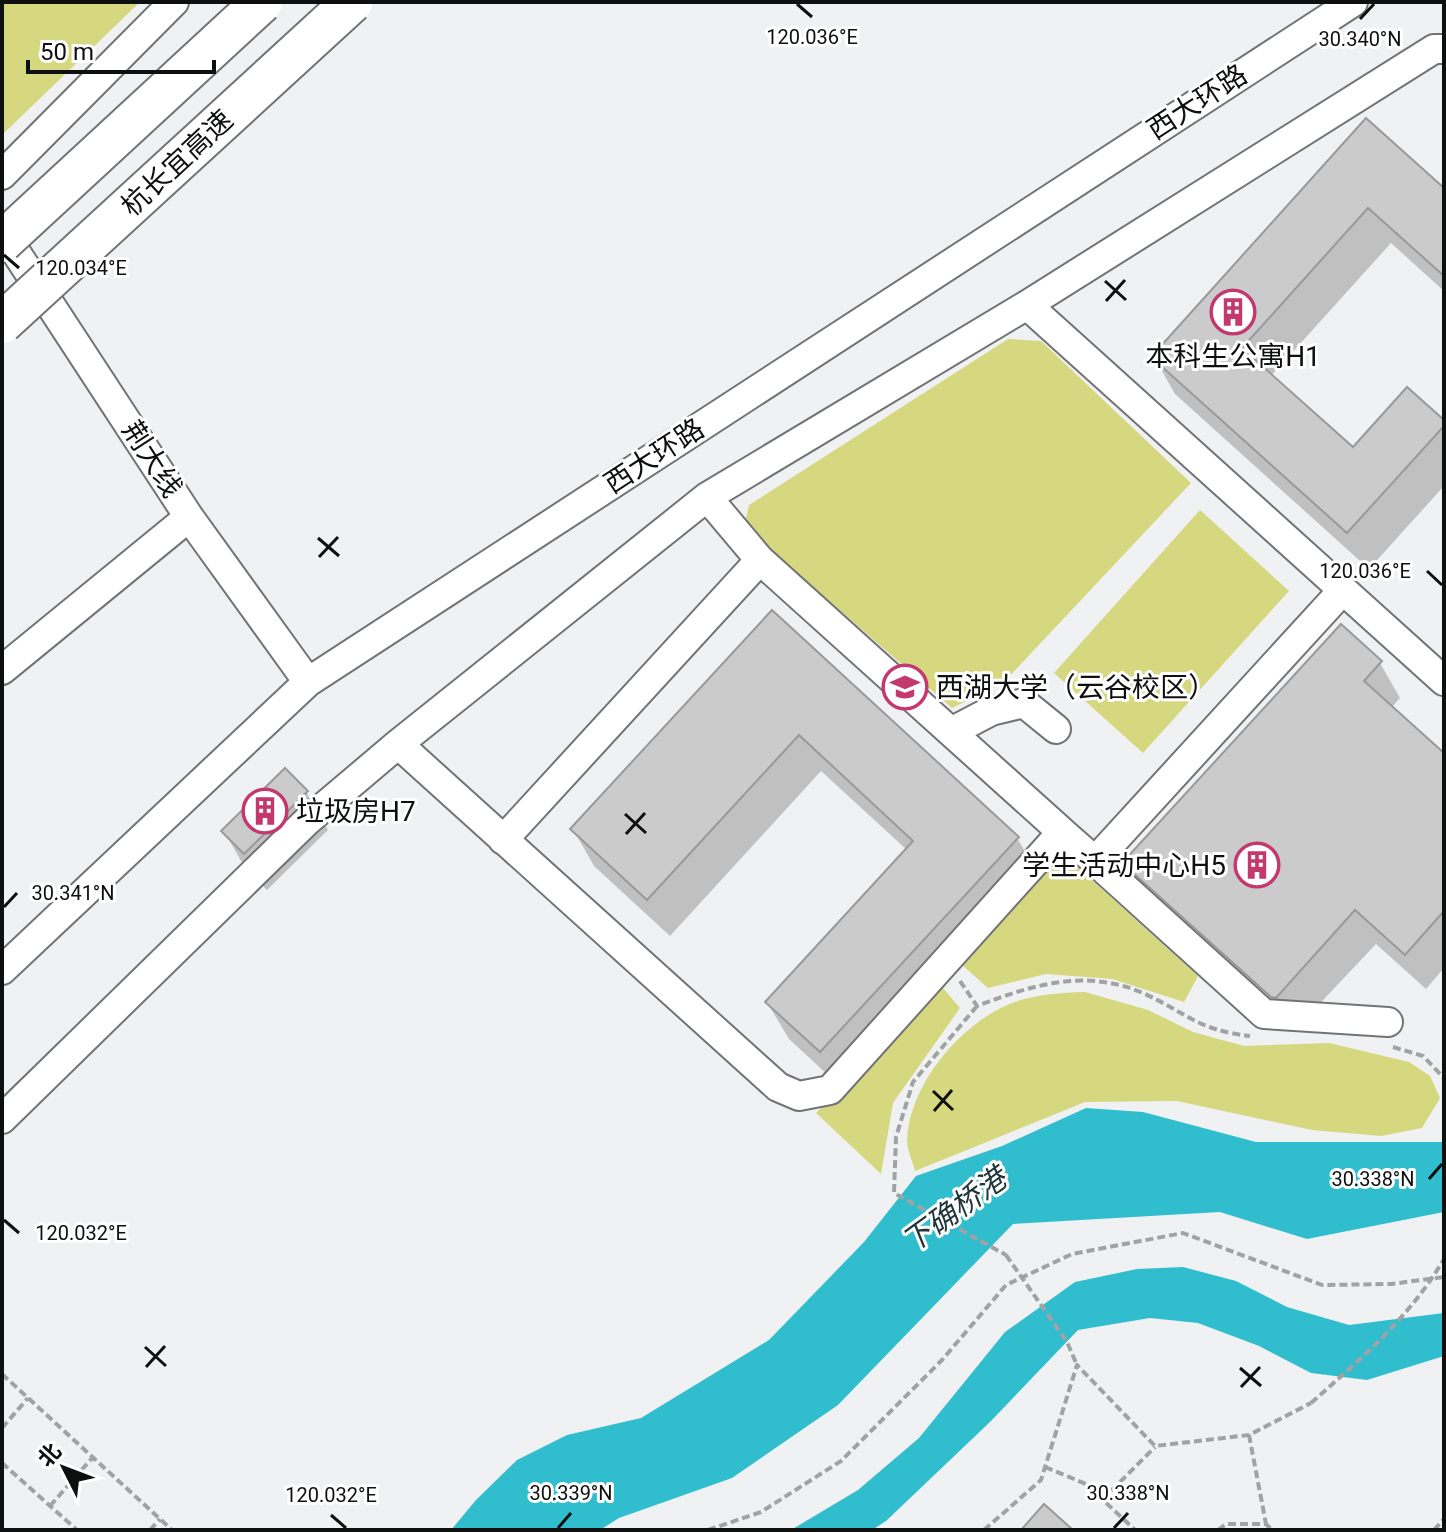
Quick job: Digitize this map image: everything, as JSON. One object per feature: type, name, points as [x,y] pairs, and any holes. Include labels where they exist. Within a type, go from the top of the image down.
[{"type":"highway","points":[[2,242],[262,2]]},
{"type":"highway","name":"杭长宜高速","points":[[2,323],[352,2]]},
{"type":"street","points":[[2,175],[174,2]]},
{"type":"street","name":"西大环路","points":[[2,970],[308,682],[1353,2]]},
{"type":"street","points":[[2,1119],[307,821],[398,744],[707,497],[1027,305],[1434,49],[1444,49]]},
{"type":"street","name":"荆大线","points":[[2,231],[189,517],[308,682]]},
{"type":"street","points":[[1027,305],[1444,681]]},
{"type":"street","points":[[707,497],[760,560],[1264,1014],[1384,1033]]},
{"type":"street","points":[[2,670],[189,517]]},
{"type":"street","points":[[503,840],[760,560]]},
{"type":"street","points":[[1095,861],[1343,590]]},
{"type":"street","points":[[951,732],[991,711],[1024,703],[1056,729]]},
{"type":"street","points":[[398,744],[778,1087],[799,1096],[830,1090],[1062,832]]},
{"type":"path","points":[[947,960],[977,1006]]},
{"type":"path","points":[[1155,1446],[1077,1365],[1067,1342],[1006,1255],[894,1193],[896,1137],[913,1082],[977,1006],[1038,983],[1114,983],[1145,994],[1216,1032],[1256,1036]]},
{"type":"path","points":[[1384,1033],[1423,1056],[1444,1078]]},
{"type":"path","points":[[708,1530],[761,1512],[841,1461],[942,1360],[1006,1285],[1072,1254],[1183,1233],[1322,1285],[1391,1284],[1444,1277]]},
{"type":"path","points":[[1103,1499],[1155,1446],[1249,1435],[1311,1403],[1382,1339],[1425,1291],[1444,1259]]},
{"type":"path","points":[[984,1530],[1041,1480],[1077,1365]]},
{"type":"path","points":[[2,1374],[172,1530]]},
{"type":"path","points":[[2,1428],[28,1398]]},
{"type":"path","points":[[1249,1435],[1266,1524],[1272,1530]]},
{"type":"path","points":[[50,1506],[93,1457]]},
{"type":"path","points":[[2,1463],[77,1530]]},
{"type":"path","points":[[1045,1467],[1086,1484],[1135,1530]]},
{"type":"path","points":[[150,1530],[160,1519]]},
{"type":"path","points":[[1434,1530],[1444,1519]]},
{"type":"path","points":[[1218,1530],[1226,1524],[1266,1524]]},
{"type":"green space","points":[[2,2],[140,2],[2,135]]},
{"type":"green space","points":[[1008,339],[1041,341],[1191,483],[1003,683],[952,708],[744,527],[749,505]]},
{"type":"green space","points":[[1200,510],[1289,591],[1143,753],[1054,673]]},
{"type":"green space","points":[[1063,854],[1198,976],[1184,1002],[1112,979],[1046,974],[988,988],[962,965]]},
{"type":"green space","points":[[942,987],[960,1008],[893,1103],[881,1174],[816,1113]]},
{"type":"green space","points":[[1085,992],[1148,1010],[1193,1032],[1244,1046],[1329,1043],[1409,1062],[1430,1076],[1440,1098],[1422,1128],[1381,1136],[1312,1130],[1177,1101],[1085,1102],[915,1171],[907,1141],[917,1098],[941,1058],[957,1040],[993,1012],[1012,1003],[1039,996]]},
{"type":"water","name":"下确桥港","points":[[1086,1108],[1143,1112],[1256,1142],[1444,1142],[1444,1212],[1307,1239],[1220,1212],[1013,1224],[838,1405],[732,1478],[619,1518],[600,1530],[451,1530],[517,1460],[567,1435],[641,1418],[769,1340],[864,1242],[916,1176],[1002,1146]]},
{"type":"water","points":[[1183,1267],[1236,1281],[1287,1307],[1349,1325],[1444,1313],[1444,1356],[1367,1380],[1311,1373],[1259,1346],[1198,1323],[1150,1318],[1078,1330],[991,1421],[886,1521],[872,1530],[791,1530],[858,1490],[919,1438],[1005,1332],[1075,1282],[1137,1269]]},
{"type":"building","name":"本科生公寓H1","points":[[1366,118],[1444,188],[1444,276],[1368,208],[1242,348],[1353,447],[1407,387],[1444,420],[1444,426],[1347,533],[1151,357]]},
{"type":"building","points":[[772,610],[1019,837],[820,1052],[765,1002],[913,841],[799,735],[647,900],[570,829]]},
{"type":"building","points":[[1341,624],[1382,661],[1364,681],[1444,753],[1444,911],[1405,955],[1355,910],[1276,998],[1271,997],[1122,863]]},
{"type":"building","name":"垃圾房H7","points":[[285,768],[308,791],[244,854],[221,831]]},
{"type":"building","points":[[1044,1504],[1073,1530],[1021,1530]]},
{"type":"place","name":"本科生公寓H1","points":[[1233,312]]},
{"type":"place","name":"西湖大学（云谷校区）","points":[[905,687]]},
{"type":"place","name":"垃圾房H7","points":[[265,811]]},
{"type":"place","name":"学生活动中心H5","points":[[1257,865]]}]
